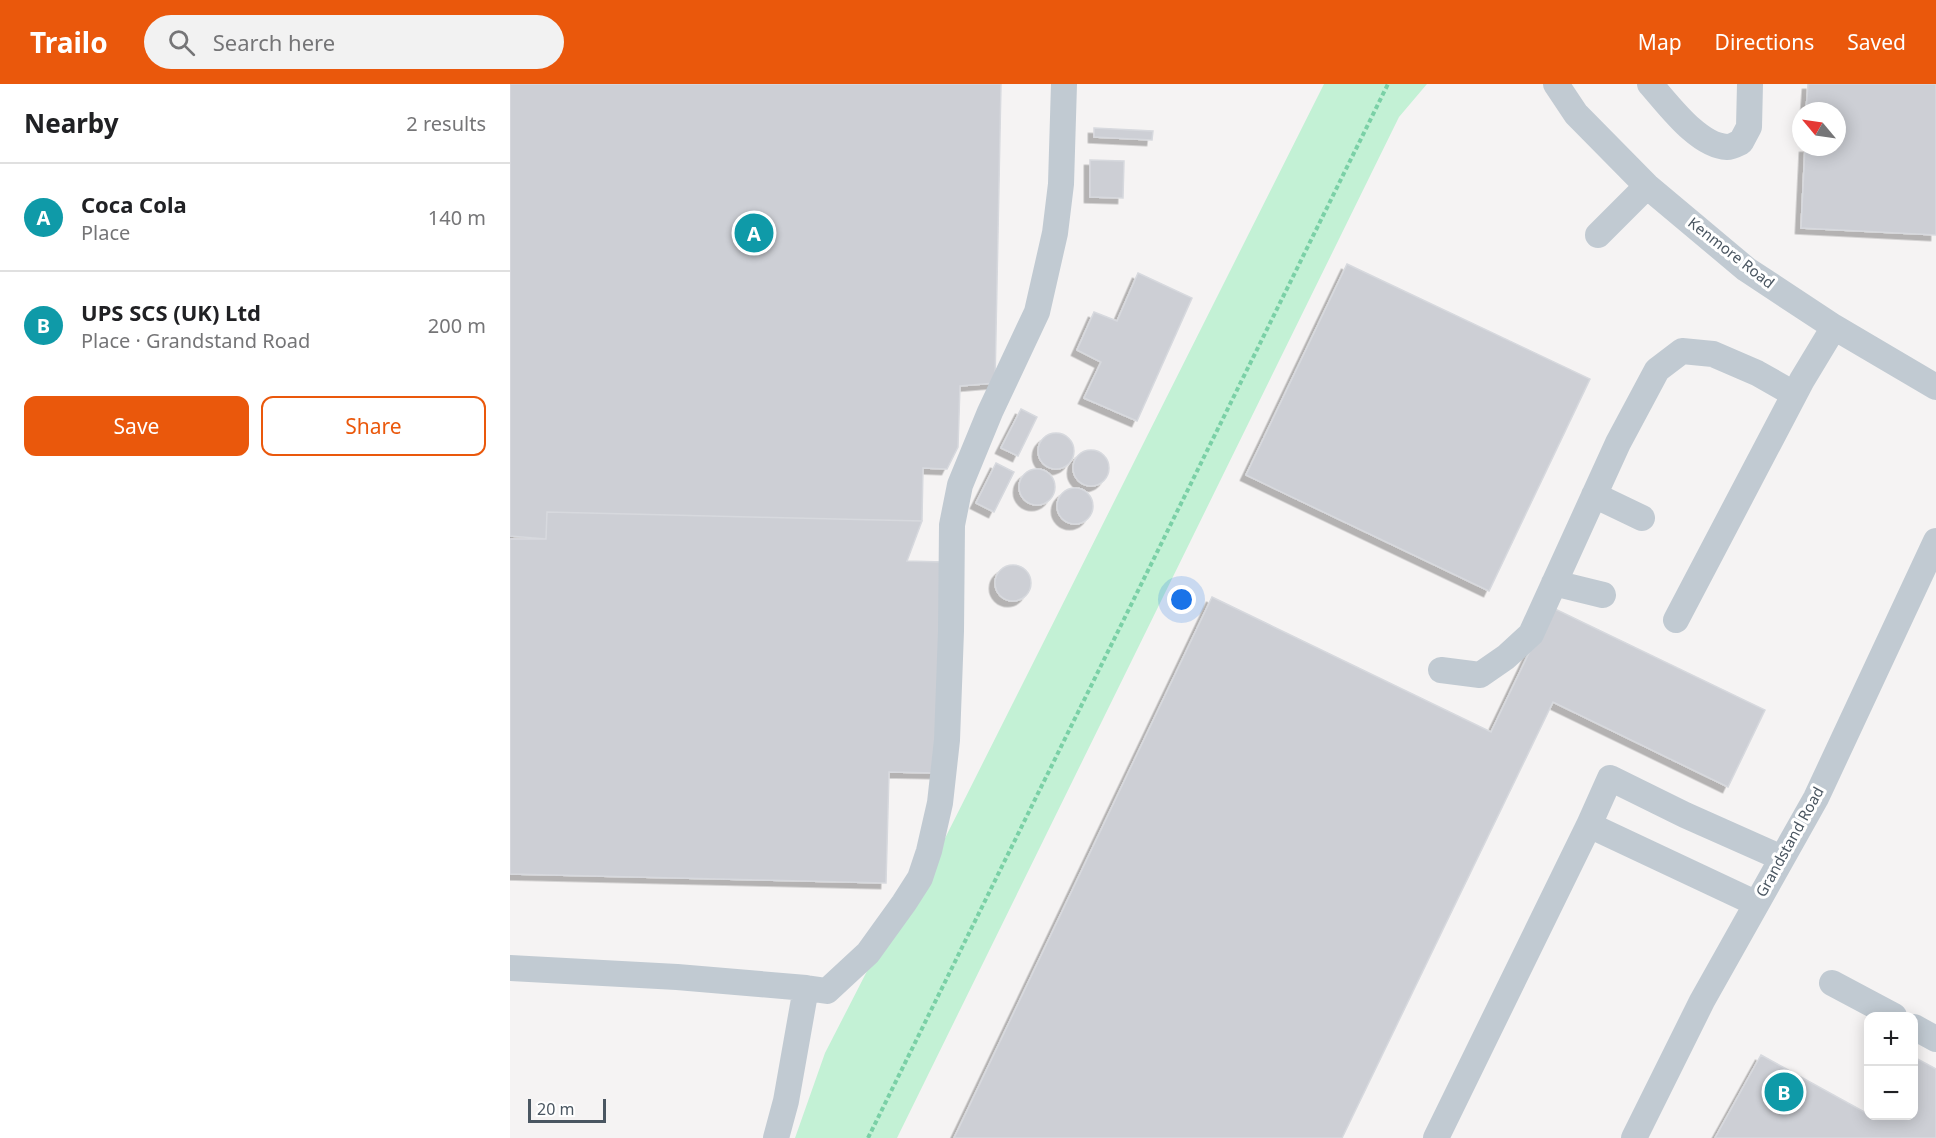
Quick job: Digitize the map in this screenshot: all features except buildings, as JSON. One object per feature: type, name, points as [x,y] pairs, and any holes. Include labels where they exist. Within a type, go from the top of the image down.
[{"type":"street","points":[[510,969],[678,977],[827,991],[868,952],[920,878],[940,803],[947,740],[952,525],[960,485],[990,412],[1037,312],[1058,213],[1064,84]]},
{"type":"street","name":"Kenmore Road","points":[[1556,84],[1576,114],[1647,186],[1746,269],[1834,327],[1936,387]]},
{"type":"street","points":[[1650,84],[1690,128],[1706,141],[1728,147],[1741,142],[1749,127],[1750,84]]},
{"type":"street","points":[[1598,235],[1647,186]]},
{"type":"street","points":[[1676,620],[1794,394],[1834,327]]},
{"type":"street","points":[[1441,670],[1480,675],[1506,657],[1531,634],[1618,443],[1657,370],[1682,351],[1713,354],[1757,373],[1794,394]]},
{"type":"street","points":[[1594,495],[1642,518]]},
{"type":"street","name":"Grandstand Road","points":[[1634,1138],[1702,1001],[1816,798],[1936,542]]},
{"type":"street","points":[[1554,583],[1603,595]]},
{"type":"street","points":[[1436,1138],[1610,778],[1685,815],[1782,858]]},
{"type":"street","points":[[1589,825],[1755,903]]},
{"type":"street","points":[[1832,983],[1885,1012]]},
{"type":"street","points":[[776,1138],[786,1101],[806,988]]},
{"type":"street","points":[[1918,1029],[1936,1039]]},
{"type":"path","points":[[868,1138],[1388,84]]},
{"type":"green space","points":[[1324,84],[1427,84],[1399,117],[897,1138],[795,1138],[825,1053],[883,940],[921,886]]},
{"type":"place","name":"Coca Cola","points":[[754,233]]},
{"type":"place","name":"UPS SCS (UK) Ltd","points":[[1784,1092]]}]
